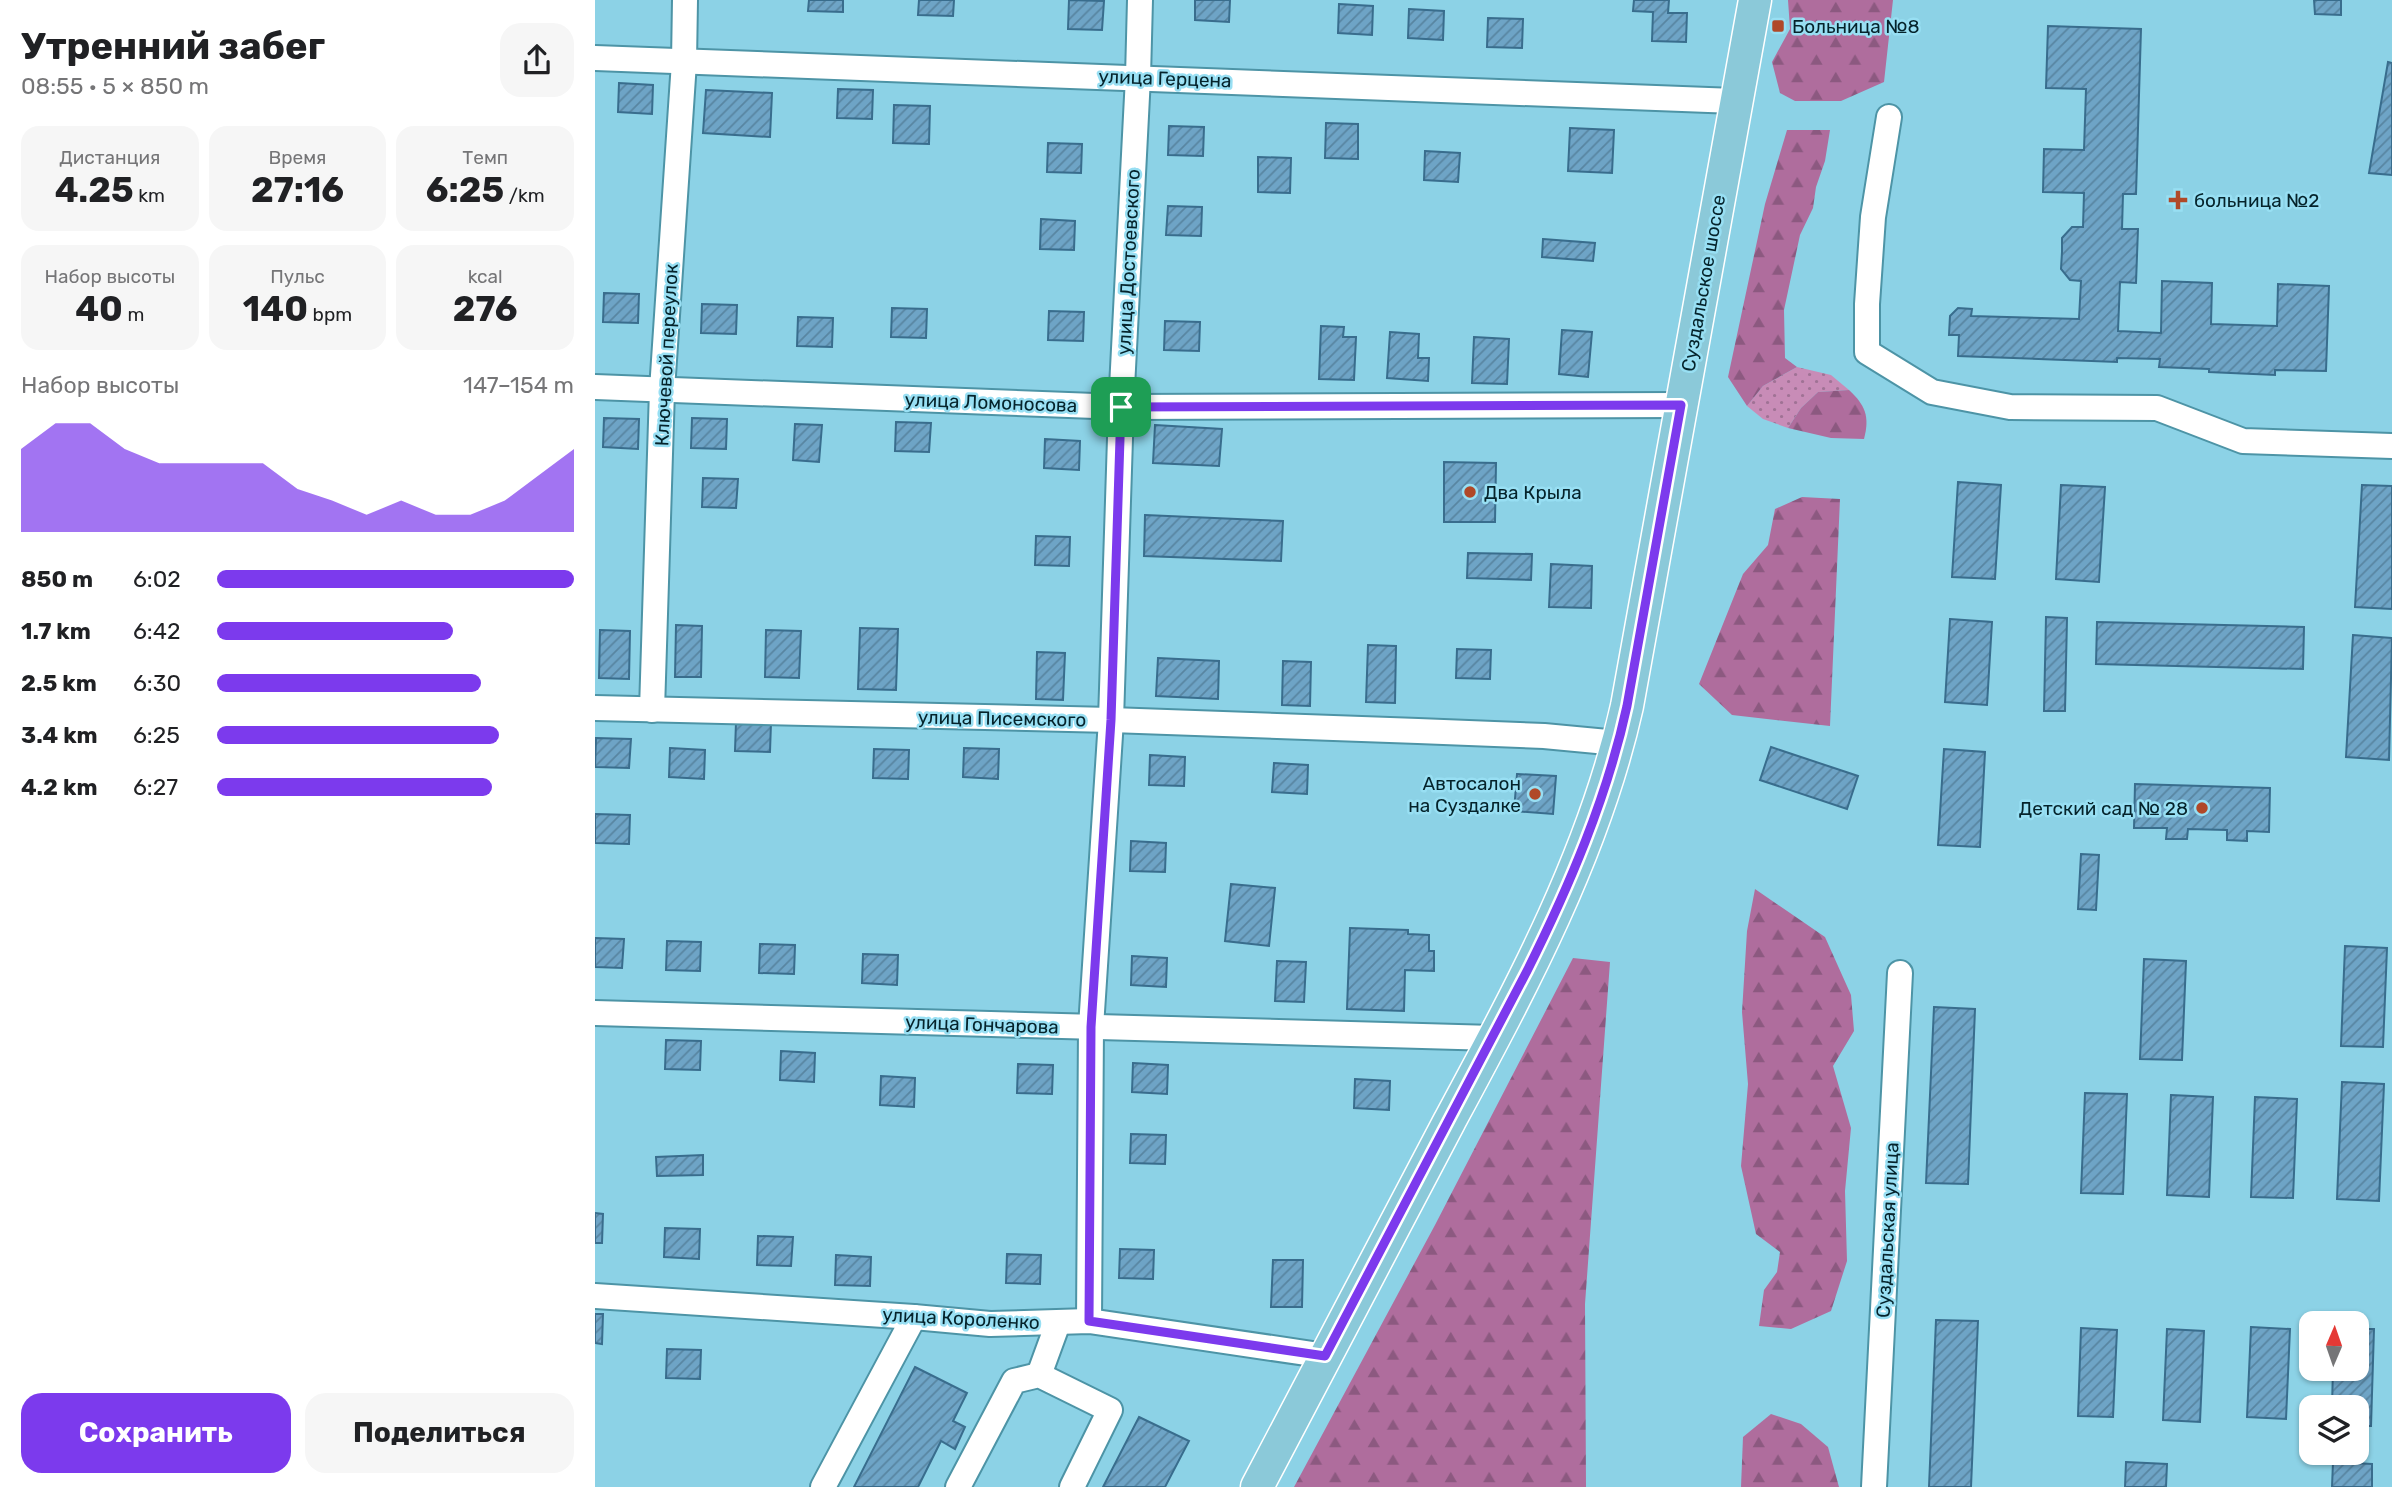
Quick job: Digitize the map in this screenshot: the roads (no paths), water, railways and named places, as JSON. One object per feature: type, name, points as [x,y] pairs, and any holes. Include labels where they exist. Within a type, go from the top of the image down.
[{"type":"main road","name":"Суздальское шоссе","points":[[1257,1487],[1494,1038],[1551,922],[1596,811],[1618,743],[1755,0]]},
{"type":"street","name":"Ключевой переулок","points":[[652,710],[663,390],[684,62],[685,0]]},
{"type":"street","name":"улица Достоевского","points":[[1089,1321],[1091,1027],[1111,720],[1121,407],[1140,0]]},
{"type":"street","name":"улица Герцена","points":[[595,58],[1735,101]]},
{"type":"street","points":[[1889,117],[1873,217],[1867,304],[1867,352],[1932,392],[2010,407],[2157,408],[2243,441],[2392,446]]},
{"type":"street","name":"улица Ломоносова","points":[[595,387],[1121,407],[1681,405]]},
{"type":"street","name":"улица Писемского","points":[[595,708],[1111,720],[1506,734],[1618,743]]},
{"type":"street","name":"Суздальская улица","points":[[1874,1487],[1900,973]]},
{"type":"street","name":"улица Гончарова","points":[[595,1013],[1494,1038]]},
{"type":"street","name":"улица Короленко","points":[[595,1296],[990,1324],[1089,1321],[1325,1356]]},
{"type":"street","points":[[823,1487],[914,1317]]},
{"type":"street","points":[[1039,1375],[1058,1323]]},
{"type":"street","points":[[958,1487],[1014,1381],[1039,1375],[1110,1410],[1072,1487]]},
{"type":"place","name":"Больница №8","points":[[1778,26]]},
{"type":"place","name":"больница №2","points":[[2178,200]]},
{"type":"place","name":"Два Крыла","points":[[1470,492]]},
{"type":"place","name":"Автосалон на Суздалке","points":[[1535,794]]},
{"type":"place","name":"Детский сад № 28","points":[[2202,808]]}]
